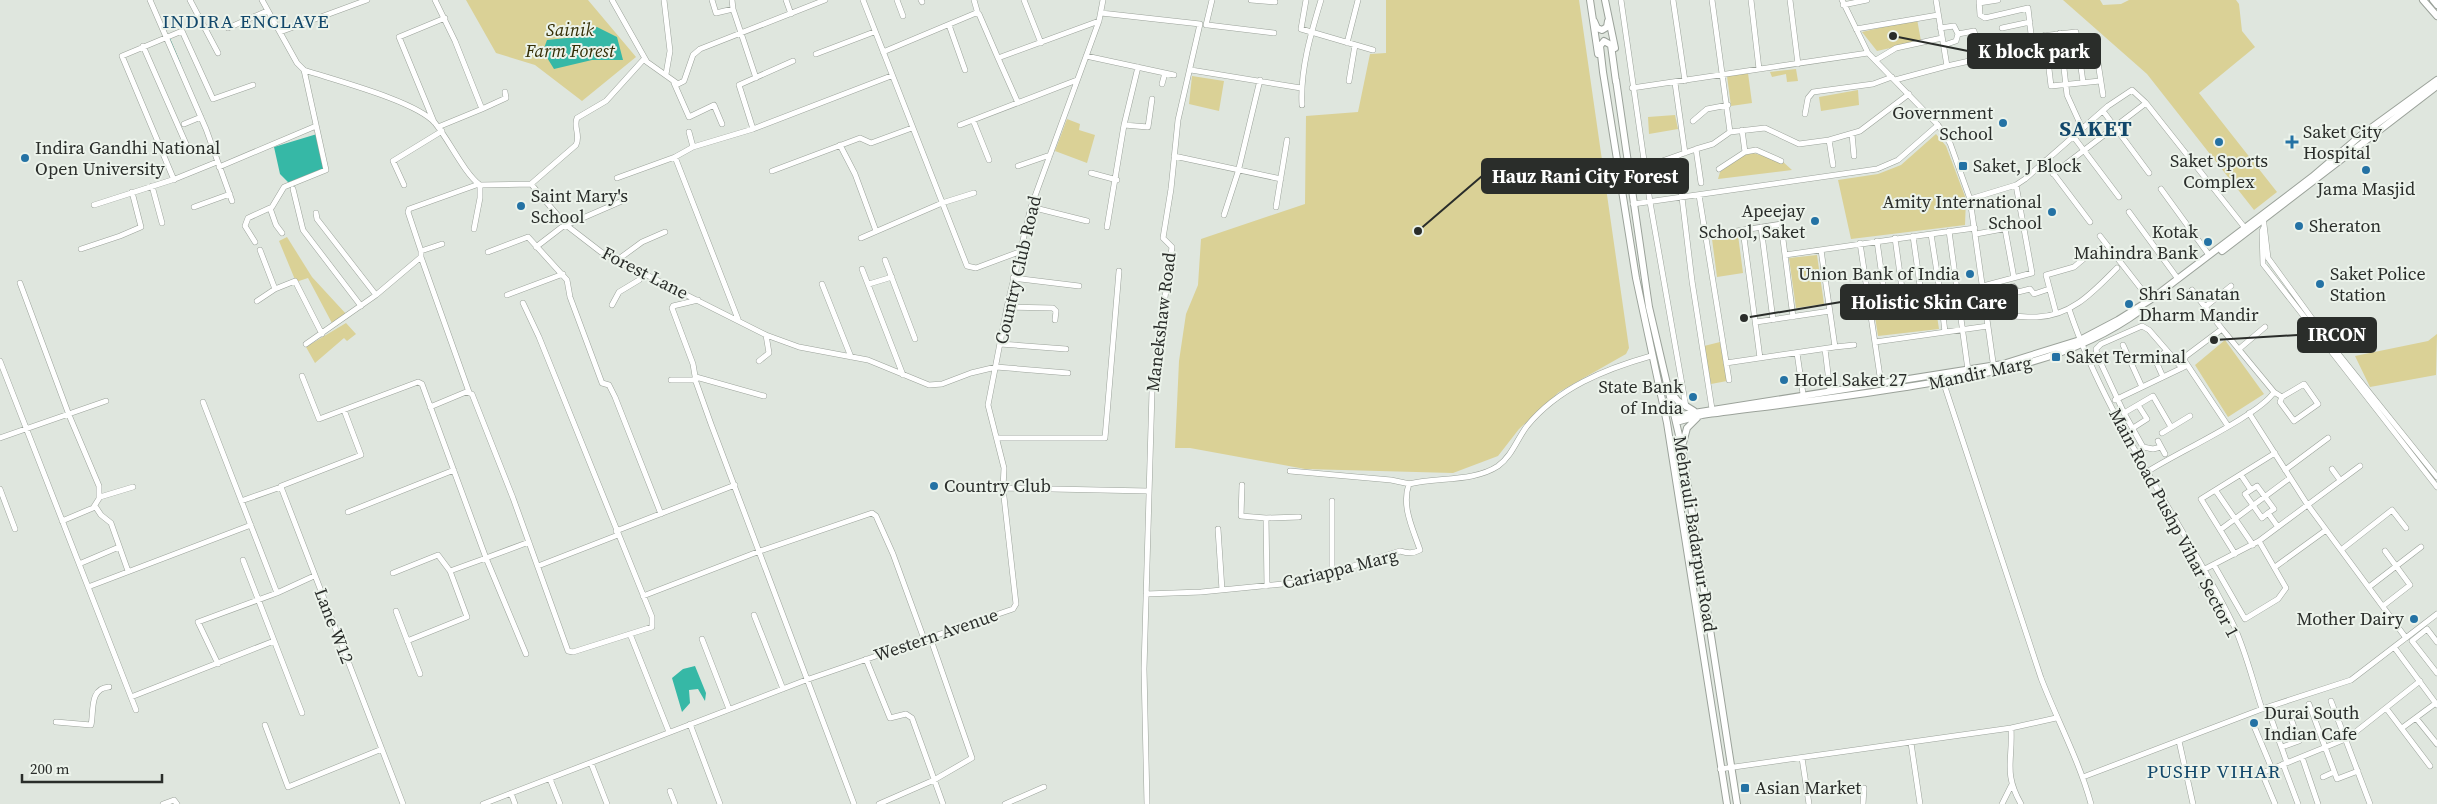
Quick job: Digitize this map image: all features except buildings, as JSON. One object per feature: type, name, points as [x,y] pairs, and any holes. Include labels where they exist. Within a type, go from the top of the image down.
[{"type":"main road","points":[[1590,0],[1596,26],[1602,30],[1608,23],[1604,0]]},
{"type":"main road","points":[[1590,0],[1594,36],[1603,72]]},
{"type":"main road","name":"Mehrauli Badarpur Road","points":[[1604,0],[1614,44],[1616,82],[1649,307],[1658,354],[1682,448],[1737,804]]},
{"type":"main road","points":[[2423,0],[2437,16]]},
{"type":"main road","points":[[1616,82],[1611,46],[1607,41],[1600,46],[1603,72],[1636,278],[1651,356]]},
{"type":"main road","points":[[2246,230],[2437,80]]},
{"type":"main road","points":[[2328,166],[2437,86]]},
{"type":"main road","name":"Mandir Marg","points":[[1676,419],[1943,381],[2046,359],[2080,342],[2150,300],[2209,255],[2246,230]]},
{"type":"main road","name":"Mandir Marg","points":[[2080,342],[2120,325],[2246,230]]},
{"type":"main road","name":"Mehrauli Badarpur Road","points":[[1651,356],[1664,405],[1727,804]]},
{"type":"main road","name":"Mandir Marg","points":[[1676,419],[1694,411],[1712,408],[1881,382],[1968,370],[1994,369]]},
{"type":"main road","points":[[1668,388],[1686,407],[1694,411]]},
{"type":"main road","points":[[1682,448],[1687,428],[1694,419],[1702,415]]},
{"type":"main road","points":[[1686,540],[1696,538]]},
{"type":"street","points":[[150,0],[201,117],[232,201]]},
{"type":"street","points":[[190,0],[218,53]]},
{"type":"street","points":[[262,0],[297,63],[304,70],[389,98],[410,107],[438,127]]},
{"type":"street","points":[[280,32],[367,0]]},
{"type":"street","points":[[435,0],[445,18],[482,109]]},
{"type":"street","points":[[612,0],[644,58],[666,74],[674,83],[688,117],[714,105],[722,124]]},
{"type":"street","points":[[664,0],[670,51],[666,74]]},
{"type":"street","points":[[712,0],[716,13],[733,9]]},
{"type":"street","points":[[732,0],[733,9],[756,78]]},
{"type":"street","points":[[786,0],[791,14]]},
{"type":"street","points":[[674,83],[678,84],[684,81],[692,58],[697,51],[825,0]]},
{"type":"street","points":[[863,0],[874,32],[969,268],[976,268],[1019,252]]},
{"type":"street","points":[[897,0],[903,16]]},
{"type":"street","points":[[974,0],[978,14],[1018,104]]},
{"type":"street","points":[[1024,0],[1041,43]]},
{"type":"street","name":"Country Club Road","points":[[1003,488],[1005,473],[988,405],[1007,306],[1031,208],[1099,21],[1103,0]]},
{"type":"street","points":[[1208,25],[1212,0]]},
{"type":"street","points":[[1250,0],[1275,2]]},
{"type":"street","points":[[1306,0],[1301,28],[1312,33],[1373,50]]},
{"type":"street","points":[[1302,105],[1301,88],[1321,0]]},
{"type":"street","points":[[1347,43],[1358,0]]},
{"type":"street","points":[[1621,0],[1632,88],[1650,202],[1686,407]]},
{"type":"street","points":[[1673,0],[1685,81]]},
{"type":"street","points":[[1712,0],[1728,104],[1730,132]]},
{"type":"street","points":[[1751,0],[1759,69]]},
{"type":"street","points":[[1790,0],[1798,64]]},
{"type":"street","points":[[1866,0],[1843,2],[1868,53],[1938,125],[1950,142],[1970,199],[1994,369]]},
{"type":"street","points":[[1936,0],[1947,66]]},
{"type":"street","points":[[1998,0],[1979,1],[1982,17],[2028,8],[2033,37],[2073,31],[2078,35],[2083,82]]},
{"type":"street","points":[[228,28],[267,11]]},
{"type":"street","points":[[1101,13],[1274,33]]},
{"type":"street","points":[[883,52],[978,14]]},
{"type":"street","points":[[1856,30],[1938,15]]},
{"type":"street","points":[[445,18],[399,36],[438,127],[479,185],[480,198],[474,229]]},
{"type":"street","points":[[998,58],[1099,21]]},
{"type":"street","points":[[2002,28],[2030,22]]},
{"type":"street","name":"Manekshaw Road","points":[[1148,491],[1152,391],[1172,247],[1163,238],[1172,189],[1178,120],[1200,24]]},
{"type":"street","points":[[949,25],[965,70]]},
{"type":"street","points":[[1940,28],[1954,26],[1958,34],[1956,41],[1944,45]]},
{"type":"street","points":[[174,180],[122,56],[166,36],[182,31],[214,99],[253,85]]},
{"type":"street","points":[[1958,34],[1974,31],[1976,38],[1986,36],[1997,49]]},
{"type":"street","points":[[816,54],[874,32]]},
{"type":"street","points":[[2060,33],[2069,100],[2082,128]]},
{"type":"street","points":[[2045,35],[2050,84],[2054,87],[2100,81]]},
{"type":"street","points":[[1876,60],[1896,48],[1942,38]]},
{"type":"street","points":[[1349,81],[1355,45]]},
{"type":"street","points":[[143,46],[190,153]]},
{"type":"street","points":[[1632,88],[1676,83],[1868,53]]},
{"type":"street","points":[[1086,56],[1174,75]]},
{"type":"street","points":[[2097,56],[2103,95]]},
{"type":"street","points":[[522,303],[539,337],[653,624],[648,630],[573,652],[568,651],[529,542],[472,394],[469,392],[421,254],[408,210],[479,185],[531,184],[576,145],[578,138],[577,118],[606,101],[644,58]]},
{"type":"street","points":[[1805,114],[1808,98],[1813,92],[1873,84],[1983,58]]},
{"type":"street","points":[[753,129],[739,86],[793,61]]},
{"type":"street","points":[[1107,227],[1124,125],[1138,67]]},
{"type":"street","points":[[255,242],[245,224],[251,215],[270,208],[284,187],[326,170],[304,70]]},
{"type":"street","points":[[1190,70],[1301,88]]},
{"type":"street","points":[[1162,84],[1165,73]]},
{"type":"street","points":[[617,178],[675,157],[693,147],[753,129],[892,76]]},
{"type":"street","points":[[960,125],[1077,80]]},
{"type":"street","points":[[1224,215],[1238,172],[1260,80]]},
{"type":"street","points":[[1676,83],[1685,152]]},
{"type":"street","points":[[1970,199],[2016,185],[2025,179],[2082,128],[2132,90],[2146,103],[2246,230]]},
{"type":"street","points":[[404,185],[393,161],[438,127],[506,98],[505,92]]},
{"type":"street","points":[[1645,167],[1713,144],[1730,132],[1742,130],[1765,128],[1799,144],[1829,140],[1852,134],[1860,131],[1909,94]]},
{"type":"street","points":[[1124,125],[1148,127],[1152,99]]},
{"type":"street","points":[[2053,174],[2146,103]]},
{"type":"street","points":[[1693,121],[1707,109],[1728,104]]},
{"type":"street","points":[[2103,111],[2149,173]]},
{"type":"street","points":[[184,124],[201,117]]},
{"type":"street","points":[[973,120],[989,160]]},
{"type":"street","points":[[1633,204],[1877,169],[1898,160],[1938,125]]},
{"type":"street","points":[[94,205],[174,180],[316,126]]},
{"type":"street","points":[[772,170],[861,138],[871,144],[912,128]]},
{"type":"street","points":[[1742,130],[1745,152]]},
{"type":"street","points":[[689,132],[693,147]]},
{"type":"street","points":[[1852,134],[1854,156]]},
{"type":"street","points":[[2073,136],[2119,197]]},
{"type":"street","points":[[1276,207],[1287,140]]},
{"type":"street","points":[[1829,140],[1833,165]]},
{"type":"street","points":[[840,146],[855,174],[876,231]]},
{"type":"street","points":[[1696,149],[1701,182]]},
{"type":"street","points":[[1719,169],[1745,152],[1756,150],[1782,161]]},
{"type":"street","points":[[1018,166],[1050,155]]},
{"type":"street","points":[[1174,156],[1238,172],[1281,179]]},
{"type":"street","points":[[1677,156],[1712,408]]},
{"type":"street","points":[[675,157],[738,319]]},
{"type":"street","points":[[2044,161],[2090,222]]},
{"type":"street","points":[[1091,173],[1116,180]]},
{"type":"street","name":"Forest Lane","points":[[531,184],[566,225],[596,249],[616,261],[766,334],[799,348],[868,360],[922,384],[935,386],[970,373],[996,367],[1068,373]]},
{"type":"street","points":[[1983,286],[2032,273],[2016,185]]},
{"type":"street","points":[[152,186],[162,223]]},
{"type":"street","points":[[293,189],[303,230],[360,306]]},
{"type":"street","points":[[2161,189],[2209,255]]},
{"type":"street","points":[[81,249],[140,227],[132,192]]},
{"type":"street","points":[[860,238],[942,203],[974,193]]},
{"type":"street","points":[[194,207],[230,194]]},
{"type":"street","points":[[1699,195],[1729,380]]},
{"type":"street","points":[[536,247],[566,225],[622,202]]},
{"type":"street","points":[[270,208],[276,225],[282,233]]},
{"type":"street","points":[[1031,208],[1087,221]]},
{"type":"street","points":[[2129,212],[2178,279]]},
{"type":"street","points":[[316,213],[317,219],[376,295]]},
{"type":"street","points":[[2263,217],[2268,258],[2304,314],[2388,420],[2437,487]]},
{"type":"street","points":[[1705,236],[1781,224],[1793,317]]},
{"type":"street","points":[[1785,255],[1949,231],[2005,229],[2024,225]]},
{"type":"street","points":[[1761,227],[1773,320]]},
{"type":"street","points":[[2005,229],[2014,278]]},
{"type":"street","points":[[1743,230],[1760,358]]},
{"type":"street","points":[[1949,231],[1968,370]]},
{"type":"street","points":[[616,261],[642,242],[664,232]]},
{"type":"street","points":[[1931,234],[1945,332]]},
{"type":"street","points":[[1913,236],[1922,300]]},
{"type":"street","points":[[2100,236],[2150,300]]},
{"type":"street","points":[[488,252],[526,237],[563,274],[568,282],[570,297],[601,381],[609,385],[615,397],[661,514]]},
{"type":"street","points":[[1895,238],[1904,303]]},
{"type":"street","points":[[1877,241],[1886,305]]},
{"type":"street","points":[[1860,243],[1881,382]]},
{"type":"street","points":[[306,344],[376,295],[421,254],[442,244]]},
{"type":"street","points":[[2056,313],[2045,277],[2048,273],[2074,267],[2087,256],[2104,248]]},
{"type":"street","points":[[260,250],[275,289]]},
{"type":"street","points":[[1821,250],[1835,347]]},
{"type":"street","points":[[885,260],[916,339]]},
{"type":"street","points":[[1987,314],[2037,317],[2069,309],[2080,304],[2117,268]]},
{"type":"street","points":[[862,269],[902,375]]},
{"type":"street","points":[[997,438],[1105,438],[1119,271]]},
{"type":"street","points":[[507,295],[563,274]]},
{"type":"street","points":[[612,304],[619,292],[639,280],[643,274]]},
{"type":"street","points":[[869,284],[892,277]]},
{"type":"street","points":[[1013,278],[1079,286]]},
{"type":"street","points":[[257,301],[275,289],[293,281],[296,282],[322,334]]},
{"type":"street","points":[[20,282],[69,415],[99,486],[99,498],[96,506],[62,521]]},
{"type":"street","points":[[822,284],[851,357]]},
{"type":"street","points":[[1984,296],[2013,286],[2018,292],[2030,289],[2034,294],[2048,289]]},
{"type":"street","points":[[2205,307],[2231,286]]},
{"type":"street","points":[[2192,290],[2274,392],[2282,397]]},
{"type":"street","points":[[1991,294],[1997,314]]},
{"type":"street","points":[[1870,307],[1941,298]]},
{"type":"street","points":[[699,300],[672,307],[806,680],[854,804]]},
{"type":"street","points":[[1007,306],[1053,308],[1056,311],[1055,320]]},
{"type":"street","name":"Main Road Pushp Vihar Sector 1","points":[[2069,309],[2080,342],[2109,403],[2211,583],[2234,628],[2262,709]]},
{"type":"street","points":[[1756,322],[1830,311]]},
{"type":"street","points":[[1875,342],[1988,326]]},
{"type":"street","points":[[2161,447],[2153,449],[2143,447],[2117,399],[2097,355],[2098,346],[2142,326],[2149,330],[2167,352],[2184,367],[2228,426]]},
{"type":"street","points":[[2239,349],[2265,327]]},
{"type":"street","points":[[2184,367],[2186,356],[2222,329]]},
{"type":"street","points":[[759,361],[769,353],[766,334]]},
{"type":"street","points":[[1000,344],[1066,349]]},
{"type":"street","points":[[1726,363],[1854,345]]},
{"type":"street","points":[[2123,345],[2142,387]]},
{"type":"street","points":[[1825,349],[1830,390]]},
{"type":"street","points":[[2163,377],[2155,360],[2167,352]]},
{"type":"street","points":[[1797,353],[1803,394]]},
{"type":"street","points":[[1290,471],[1391,480],[1410,484],[1473,475],[1497,466],[1510,454],[1527,426],[1560,394],[1590,378],[1651,356]]},
{"type":"street","points":[[0,361],[25,430],[136,710]]},
{"type":"street","points":[[2109,403],[2184,367]]},
{"type":"street","points":[[302,376],[318,418],[418,382],[422,384],[486,558],[526,654]]},
{"type":"street","points":[[670,380],[696,378],[764,396]]},
{"type":"street","points":[[1943,381],[1996,548],[2056,718],[2083,777],[2091,804]]},
{"type":"street","points":[[2304,384],[2318,404],[2294,421],[2280,402],[2282,397],[2304,384]]},
{"type":"street","points":[[430,407],[469,392]]},
{"type":"street","points":[[2147,472],[2249,414],[2271,397],[2274,392]]},
{"type":"street","points":[[2124,413],[2153,396],[2171,427]]},
{"type":"street","points":[[0,438],[106,401]]},
{"type":"street","points":[[204,402],[277,593]]},
{"type":"street","points":[[2133,428],[2147,419],[2138,404]]},
{"type":"street","points":[[241,501],[361,455],[344,410]]},
{"type":"street","points":[[2249,414],[2307,504],[2406,638]]},
{"type":"street","points":[[2162,433],[2190,416]]},
{"type":"street","points":[[2388,420],[2437,477]]},
{"type":"street","points":[[2285,470],[2328,438]]},
{"type":"street","points":[[2158,441],[2165,454]]},
{"type":"street","points":[[2235,554],[2201,499],[2275,453]]},
{"type":"street","points":[[2203,570],[2259,542],[2307,504],[2360,466]]},
{"type":"street","points":[[2332,469],[2340,480]]},
{"type":"street","points":[[348,512],[454,470]]},
{"type":"street","points":[[2241,475],[2251,490]]},
{"type":"street","points":[[2220,530],[2290,478]]},
{"type":"street","name":"Cariappa Marg","points":[[1146,594],[1222,590],[1303,582],[1400,551],[1408,554],[1420,550],[1408,516],[1406,492],[1410,484]]},
{"type":"street","points":[[538,566],[735,485]]},
{"type":"street","points":[[1242,485],[1241,516],[1266,519],[1299,517]]},
{"type":"street","name":"Lane W12","points":[[280,486],[403,804]]},
{"type":"street","points":[[2257,486],[2274,508],[2262,518],[2245,494],[2251,490],[2257,486]]},
{"type":"street","points":[[99,498],[133,487]]},
{"type":"street","points":[[1003,488],[1148,491],[1144,678],[1147,804]]},
{"type":"street","name":"Western Avenue","points":[[483,804],[806,680],[1015,607],[1003,488]]},
{"type":"street","points":[[0,489],[15,529]]},
{"type":"street","points":[[2216,491],[2253,544]]},
{"type":"street","points":[[1332,501],[1332,572]]},
{"type":"street","points":[[96,506],[101,515],[112,523],[128,571]]},
{"type":"street","points":[[2341,550],[2392,510],[2406,528]]},
{"type":"street","points":[[2268,513],[2278,526]]},
{"type":"street","points":[[643,596],[760,551],[866,514],[875,514],[927,638],[972,758],[934,780],[879,804]]},
{"type":"street","points":[[1266,519],[1267,586]]},
{"type":"street","points":[[88,586],[251,525]]},
{"type":"street","points":[[1218,529],[1222,590]]},
{"type":"street","points":[[2275,567],[2326,530]]},
{"type":"street","points":[[450,571],[529,542]]},
{"type":"street","points":[[2214,564],[2245,620],[2285,592],[2286,588],[2259,542]]},
{"type":"street","points":[[79,564],[119,547]]},
{"type":"street","points":[[2369,587],[2421,547]]},
{"type":"street","points":[[2383,606],[2410,585],[2385,551]]},
{"type":"street","points":[[393,573],[438,555],[450,571],[467,617],[407,641]]},
{"type":"street","points":[[243,560],[302,713]]},
{"type":"street","points":[[218,664],[198,622],[277,593],[314,576]]},
{"type":"street","points":[[2201,586],[2211,583]]},
{"type":"street","points":[[396,611],[420,674]]},
{"type":"street","points":[[2083,777],[2262,709],[2351,680],[2437,614]]},
{"type":"street","points":[[754,616],[783,689]]},
{"type":"street","points":[[2437,642],[2427,630],[2412,641],[2437,673]]},
{"type":"street","points":[[630,634],[670,732]]},
{"type":"street","points":[[702,639],[729,709]]},
{"type":"street","points":[[131,697],[274,641]]},
{"type":"street","points":[[2394,647],[2436,704],[2402,728]]},
{"type":"street","points":[[866,659],[890,718],[906,714],[912,718],[943,804]]},
{"type":"street","points":[[2275,804],[2262,773],[2346,740],[2420,681]]},
{"type":"street","points":[[56,722],[91,725],[95,696],[102,689],[109,687]]},
{"type":"street","points":[[2432,697],[2437,693]]},
{"type":"street","points":[[2331,701],[2370,804]]},
{"type":"street","points":[[2309,704],[2337,779],[2358,771]]},
{"type":"street","points":[[2386,708],[2430,766]]},
{"type":"street","points":[[2282,747],[2299,741],[2289,713]]},
{"type":"street","points":[[1720,769],[2011,728],[2056,718]]},
{"type":"street","points":[[2271,718],[2282,747],[2285,764],[2298,804]]},
{"type":"street","points":[[2416,718],[2437,744]]},
{"type":"street","points":[[690,724],[720,804]]},
{"type":"street","points":[[266,725],[288,786],[382,748]]},
{"type":"street","points":[[2254,726],[2272,769]]},
{"type":"street","points":[[2011,728],[2009,771],[2011,786],[2021,804]]},
{"type":"street","points":[[2179,741],[2193,804]]},
{"type":"street","points":[[1911,743],[1920,804]]},
{"type":"street","points":[[2302,757],[2318,804]]},
{"type":"street","points":[[1802,758],[1809,804]]},
{"type":"street","points":[[591,763],[607,804]]},
{"type":"street","points":[[2323,777],[2334,772]]},
{"type":"street","points":[[550,779],[560,804]]},
{"type":"street","points":[[2002,804],[2011,786]]},
{"type":"street","points":[[1005,804],[1044,788]]},
{"type":"street","points":[[1863,804],[1864,788]]},
{"type":"street","points":[[670,791],[675,804]]},
{"type":"street","points":[[511,792],[516,804]]},
{"type":"street","points":[[163,804],[174,800],[177,804]]},
{"type":"green space","name":"Sainik Farm Forest","points":[[466,0],[588,0],[636,57],[582,101],[535,65],[496,53]]},
{"type":"green space","points":[[1386,0],[1579,0],[1629,348],[1626,354],[1559,392],[1519,429],[1498,456],[1453,473],[1305,469],[1190,448],[1175,448],[1179,361],[1186,314],[1198,285],[1201,239],[1305,204],[1306,116],[1358,112],[1370,54],[1386,53]]},
{"type":"green space","name":"Saket Sports Complex","points":[[2063,0],[2100,0],[2103,5],[2121,4],[2129,0],[2236,0],[2239,4],[2242,31],[2255,47],[2199,93],[2277,192],[2254,210],[2147,74]]},
{"type":"green space","points":[[1917,19],[1921,41],[1877,51],[1862,32]]},
{"type":"green space","points":[[1796,69],[1798,81],[1787,82],[1786,74],[1772,77],[1770,72]]},
{"type":"green space","points":[[1748,73],[1752,103],[1731,106],[1727,76]]},
{"type":"green space","points":[[1192,76],[1224,81],[1219,111],[1189,104]]},
{"type":"green space","points":[[1858,90],[1859,105],[1821,111],[1819,97]]},
{"type":"green space","points":[[1675,115],[1678,129],[1649,134],[1648,117]]},
{"type":"green space","points":[[1067,119],[1080,124],[1079,130],[1095,135],[1087,163],[1055,151]]},
{"type":"green space","points":[[1936,134],[1946,146],[1966,199],[1965,225],[1851,239],[1838,180],[1878,174],[1901,165]]},
{"type":"green space","points":[[1746,151],[1782,161],[1792,170],[1718,179],[1720,172]]},
{"type":"green space","points":[[1738,235],[1743,273],[1717,277],[1712,239]]},
{"type":"green space","points":[[287,237],[312,277],[347,315],[333,325],[308,278],[296,282],[279,241]]},
{"type":"green space","points":[[1817,255],[1824,304],[1796,308],[1789,258]]},
{"type":"green space","points":[[1935,303],[1939,329],[1878,336],[1874,310]]},
{"type":"green space","points":[[346,323],[356,334],[347,341],[344,338],[315,363],[306,347]]},
{"type":"green space","points":[[2437,334],[2436,375],[2370,387],[2355,356],[2428,341]]},
{"type":"green space","points":[[2225,340],[2264,394],[2228,417],[2195,365]]},
{"type":"green space","points":[[1720,342],[1727,381],[1711,384],[1704,346]]},
{"type":"water","points":[[597,27],[617,37],[623,60],[592,60],[554,69],[543,51],[547,40],[576,37]]},
{"type":"water","points":[[317,134],[327,172],[291,185],[280,174],[274,147]]},
{"type":"water","points":[[695,666],[706,693],[705,701],[698,689],[689,690],[690,703],[682,712],[672,678],[683,669]]},
{"type":"waterway","points":[[169,37],[180,63]]},
{"type":"place","name":"K block park","points":[[1893,36]]},
{"type":"place","name":"Government School","points":[[2003,123]]},
{"type":"place","name":"Saket Sports Complex","points":[[2219,142]]},
{"type":"place","name":"Saket City Hospital","points":[[2292,142]]},
{"type":"place","name":"Indira Gandhi National Open University","points":[[25,158]]},
{"type":"place","name":"Saket, J Block","points":[[1963,166]]},
{"type":"place","name":"Jama Masjid","points":[[2366,170]]},
{"type":"place","name":"Saint Mary's School","points":[[521,206]]},
{"type":"place","name":"Amity International School","points":[[2052,212]]},
{"type":"place","name":"Apeejay School, Saket","points":[[1815,221]]},
{"type":"place","name":"Sheraton","points":[[2299,226]]},
{"type":"place","name":"Hauz Rani City Forest","points":[[1418,231]]},
{"type":"place","name":"Kotak Mahindra Bank","points":[[2208,242]]},
{"type":"place","name":"Union Bank of India","points":[[1970,274]]},
{"type":"place","name":"Saket Police Station","points":[[2320,284]]},
{"type":"place","name":"Shri Sanatan Dharm Mandir","points":[[2129,304]]},
{"type":"place","name":"Holistic Skin Care","points":[[1744,318]]},
{"type":"place","name":"IRCON","points":[[2214,340]]},
{"type":"place","name":"Saket Terminal","points":[[2056,357]]},
{"type":"place","name":"Hotel Saket 27","points":[[1784,380]]},
{"type":"place","name":"State Bank of India","points":[[1693,397]]},
{"type":"place","name":"Country Club","points":[[934,486]]},
{"type":"place","name":"Mother Dairy","points":[[2414,619]]},
{"type":"place","name":"Durai South Indian Cafe","points":[[2254,723]]},
{"type":"place","name":"Asian Market","points":[[1745,788]]},
{"type":"district","name":"INDIRA ENCLAVE","points":[[246,21]]},
{"type":"district","name":"SAKET","points":[[2096,128]]},
{"type":"district","name":"PUSHP VIHAR","points":[[2214,771]]}]
